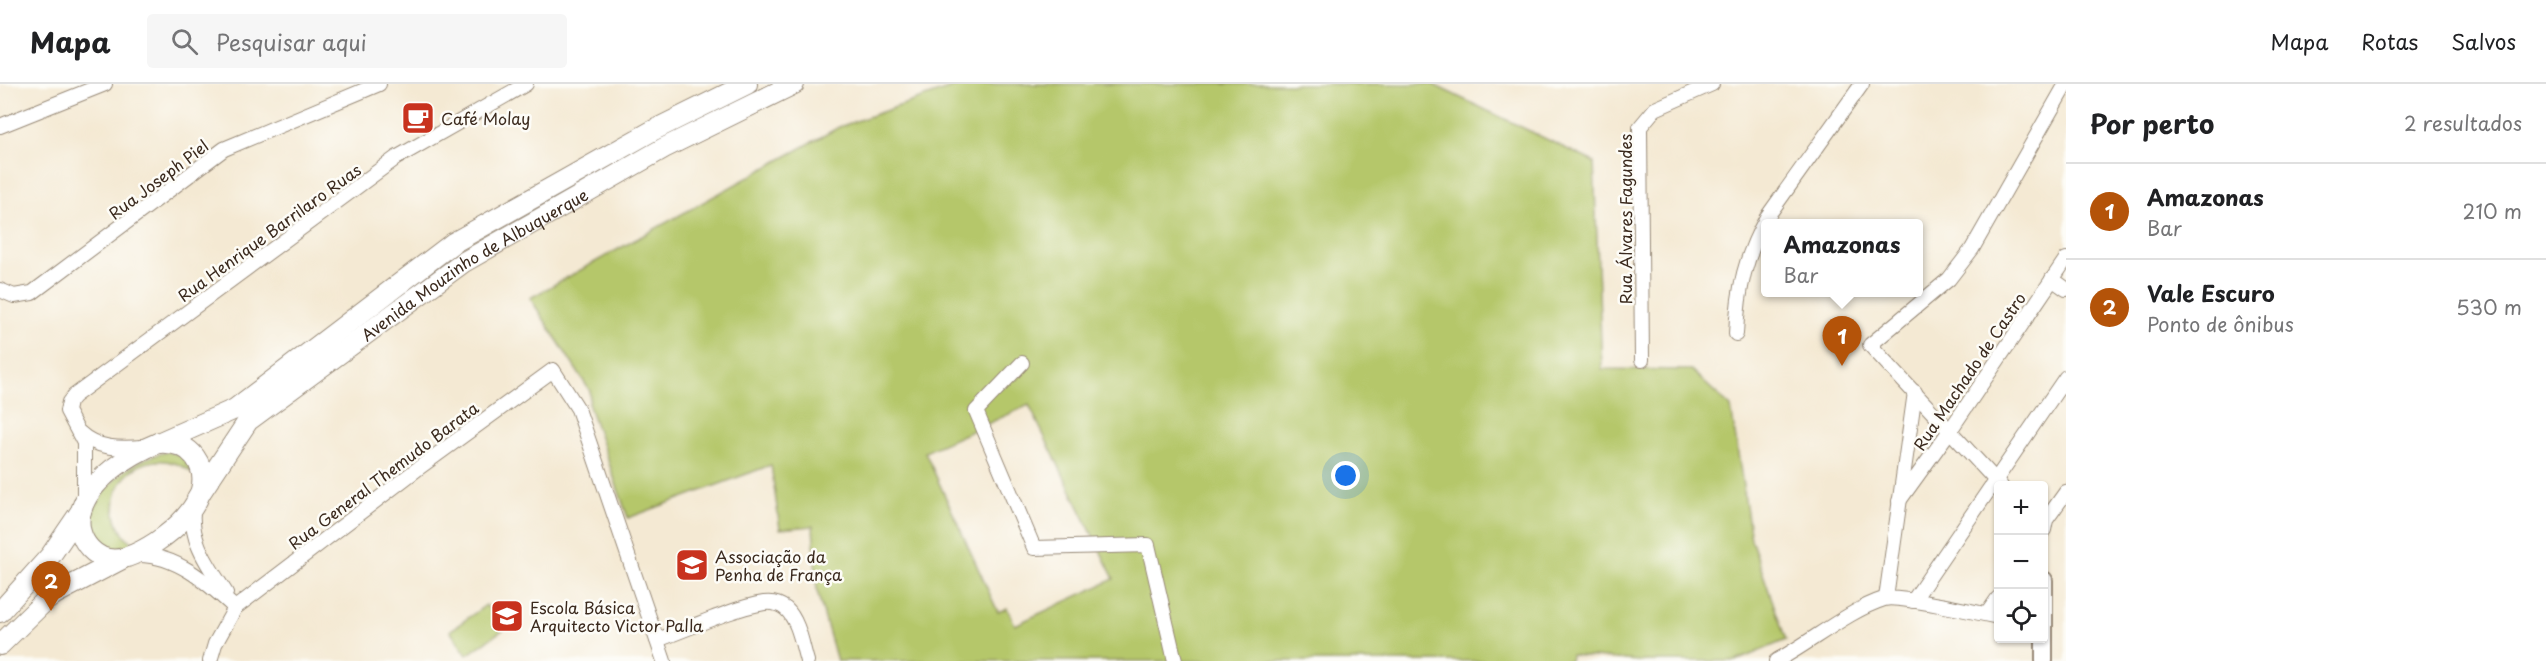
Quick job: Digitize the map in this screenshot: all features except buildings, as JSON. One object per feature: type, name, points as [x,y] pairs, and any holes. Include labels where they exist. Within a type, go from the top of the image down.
[{"type":"main road","name":"Avenida Mouzinho de Albuquerque","points":[[154,445],[235,409],[453,243],[652,131],[747,84]]},
{"type":"main road","name":"Avenida Mouzinho de Albuquerque","points":[[195,501],[248,421],[464,262],[664,148],[794,84]]},
{"type":"main road","points":[[0,612],[51,555],[108,474],[154,445],[180,446],[191,452],[198,462],[202,483],[195,501],[181,523],[167,536],[49,599],[0,645]]},
{"type":"main road","points":[[83,507],[80,527],[88,548],[97,556],[105,558],[128,557]]},
{"type":"street","points":[[0,126],[105,84]]},
{"type":"street","name":"Rua Joseph Piel","points":[[0,290],[14,296],[32,293],[224,149],[379,84]]},
{"type":"street","name":"Rua Henrique Barrilaro Ruas","points":[[83,507],[85,449],[79,432],[67,411],[69,402],[74,396],[396,158],[526,84]]},
{"type":"street","name":"Rua Álvares Fagundes","points":[[1642,360],[1640,127],[1655,109],[1712,84]]},
{"type":"street","points":[[1766,219],[1862,84]]},
{"type":"street","points":[[1997,481],[1870,345],[1949,279],[1972,249],[2066,84]]},
{"type":"street","points":[[1736,334],[1744,268],[1761,228]]},
{"type":"street","name":"Rua Machado de Castro","points":[[1899,501],[1951,429],[2066,259]]},
{"type":"street","points":[[2052,279],[2066,289]]},
{"type":"street","points":[[1022,363],[976,411],[1034,548],[1148,545],[1175,661]]},
{"type":"street","name":"Rua General Themudo Barata","points":[[235,608],[401,481],[553,370],[578,409],[657,640]]},
{"type":"street","points":[[2000,481],[2066,377]]},
{"type":"street","points":[[1886,598],[1915,392]]},
{"type":"street","points":[[79,432],[108,448],[154,445]]},
{"type":"street","points":[[1913,602],[1994,490]]},
{"type":"street","points":[[2048,517],[2066,492]]},
{"type":"street","points":[[195,501],[192,517],[197,546],[235,608]]},
{"type":"street","points":[[128,557],[149,555],[174,562],[206,581],[235,608]]},
{"type":"street","points":[[1776,661],[1802,647],[1830,627],[1886,598],[1993,616]]},
{"type":"street","points":[[664,661],[657,640],[763,603],[774,603],[785,609],[793,618],[807,661]]},
{"type":"street","points":[[201,661],[219,637],[235,608]]},
{"type":"street","points":[[210,661],[219,637]]},
{"type":"street","points":[[2044,643],[2044,661]]},
{"type":"green space","points":[[962,84],[1432,84],[1594,162],[1602,369],[1691,370],[1731,407],[1751,539],[1786,640],[1736,661],[1639,661],[1571,655],[1570,661],[837,661],[817,591],[813,526],[780,529],[771,465],[628,518],[589,406],[590,391],[530,298],[839,127]],"holes":[[[1029,405],[1114,579],[1015,625],[1007,608],[998,612],[925,452]]]},
{"type":"green space","points":[[167,452],[183,458],[192,473],[173,463],[154,461],[138,467],[125,477],[117,492],[114,509],[119,527],[133,544],[113,549],[93,542],[88,522],[100,497],[109,486],[118,476],[140,461]]},
{"type":"green space","points":[[486,605],[504,629],[467,655],[450,631]]},
{"type":"place","name":"Café Molay","points":[[418,118]]},
{"type":"place","name":"Amazonas","points":[[1842,366]]},
{"type":"place","name":"Associação da Penha de França","points":[[692,565]]},
{"type":"place","name":"Vale Escuro","points":[[51,611]]},
{"type":"place","name":"Escola Básica Arquitecto Victor Palla","points":[[507,616]]}]
